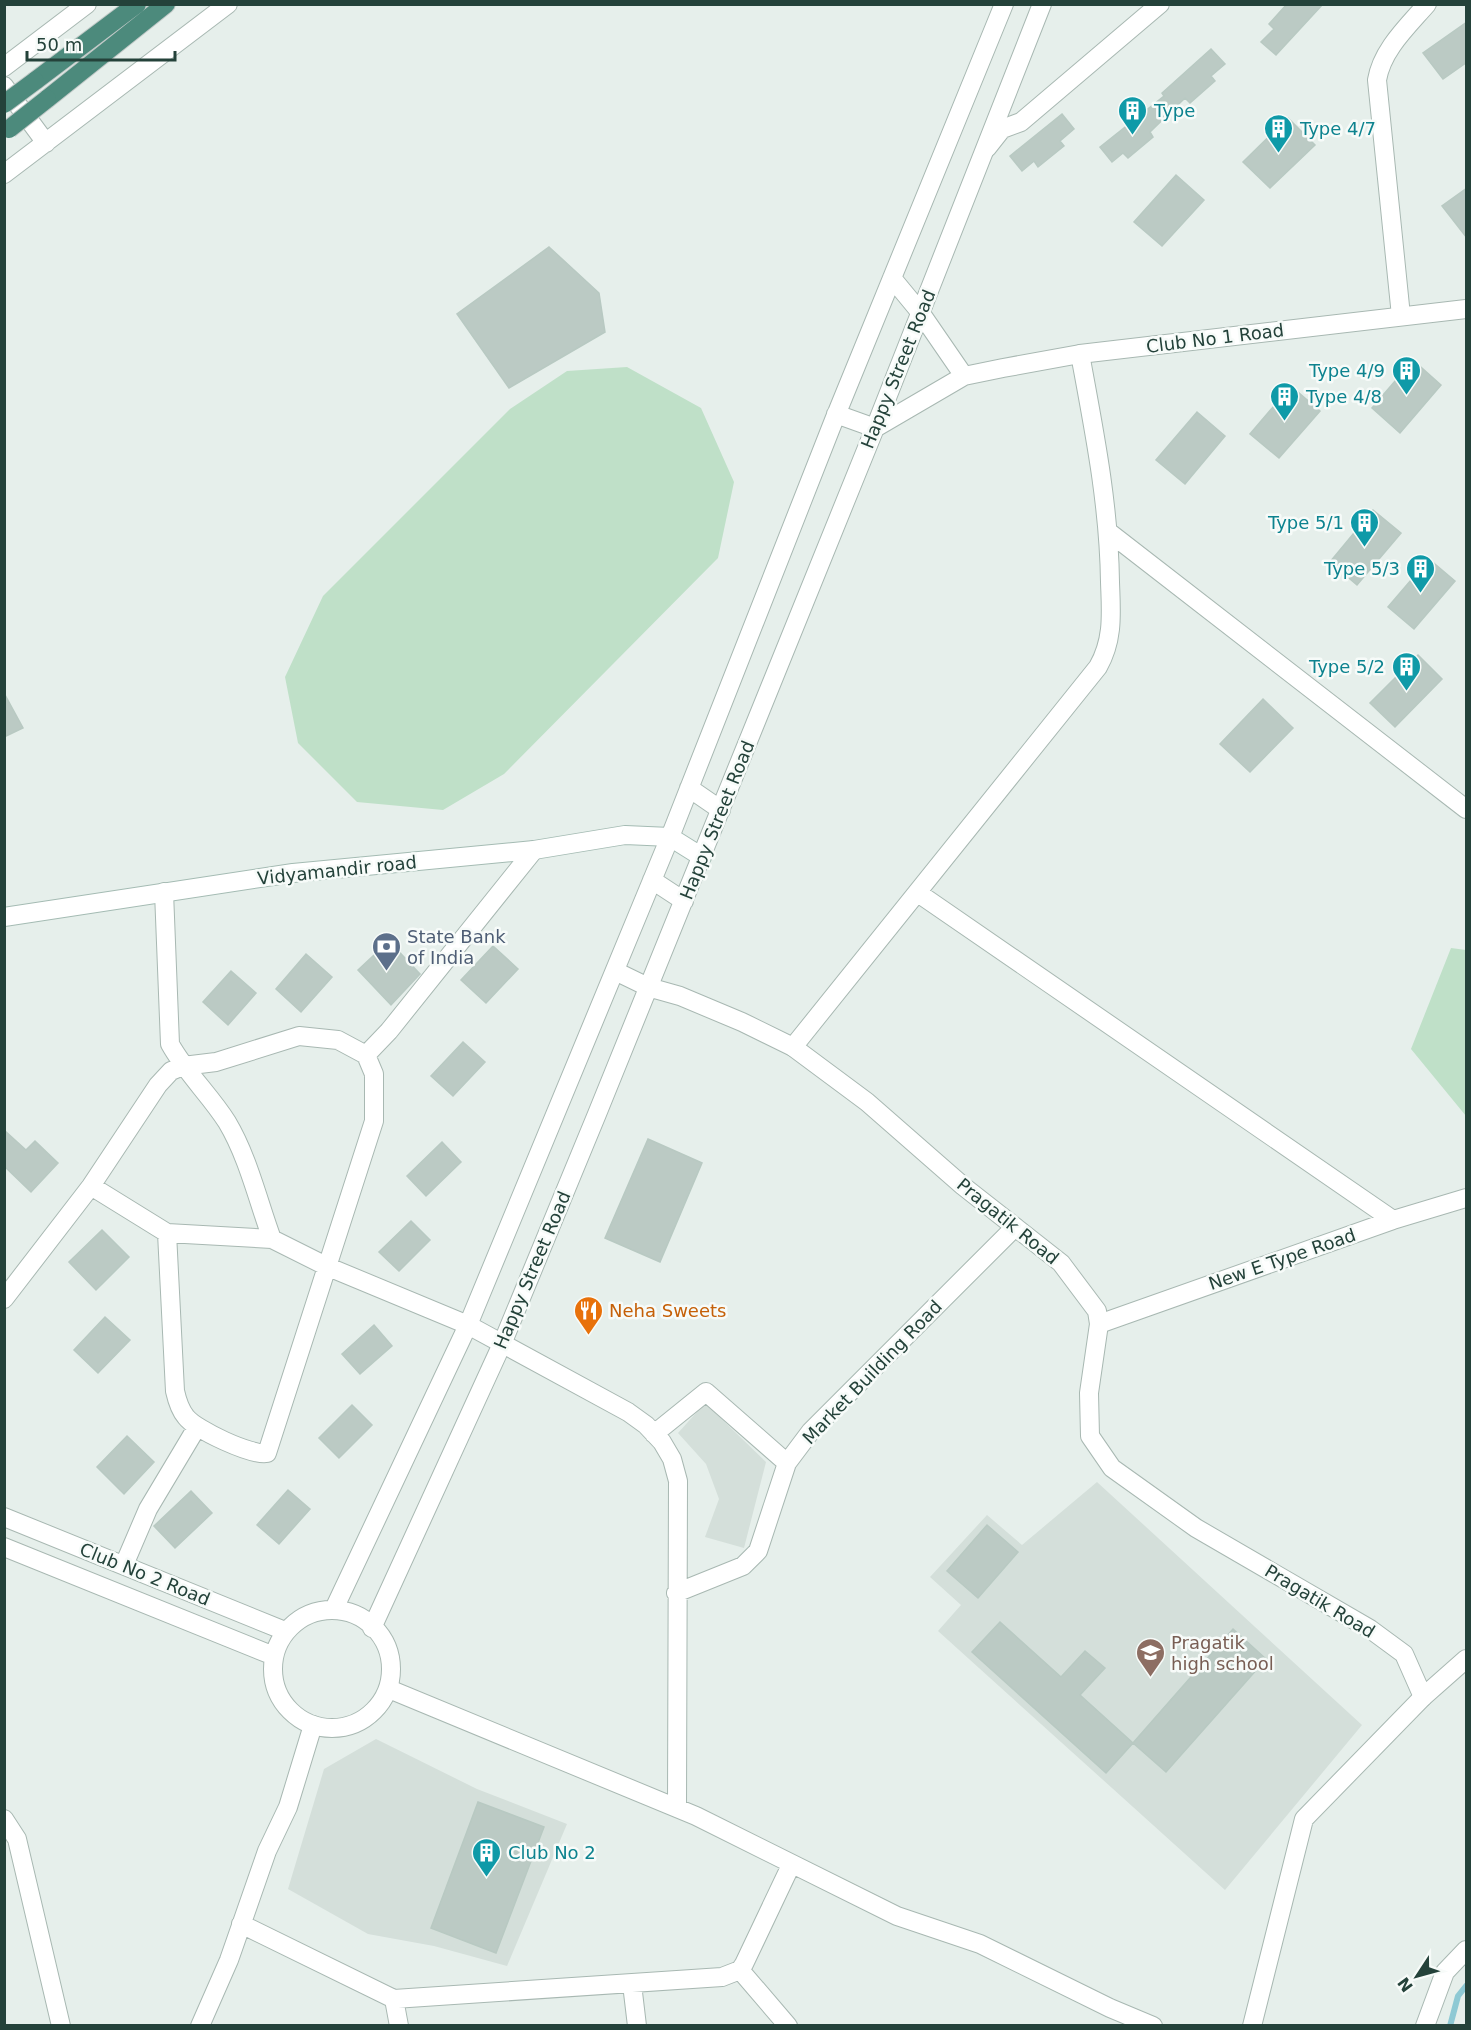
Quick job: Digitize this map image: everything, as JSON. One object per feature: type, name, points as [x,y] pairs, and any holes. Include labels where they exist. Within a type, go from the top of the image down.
[{"type":"highway","points":[[4,104],[137,4]]},
{"type":"highway","points":[[7,130],[166,4]]},
{"type":"street","points":[[4,67],[87,4]]},
{"type":"street","points":[[4,174],[228,4]]},
{"type":"street","name":"Happy Street Road","points":[[334,1609],[468,1326],[670,837],[836,414],[1004,4]]},
{"type":"street","name":"Happy Street Road","points":[[372,1628],[501,1344],[654,968],[684,901],[875,428],[1042,4]]},
{"type":"street","points":[[982,154],[1002,129],[1021,122],[1160,4]]},
{"type":"street","points":[[1401,316],[1377,80],[1382,60],[1388,50],[1427,4]]},
{"type":"street","points":[[4,86],[46,143]]},
{"type":"street","points":[[892,278],[921,312],[964,376]]},
{"type":"street","name":"Club No 1 Road","points":[[875,428],[964,376],[1080,354],[1467,309]]},
{"type":"street","points":[[793,1047],[1098,666],[1107,651],[1111,633],[1110,533],[1106,497],[1080,354]]},
{"type":"street","points":[[836,414],[875,428]]},
{"type":"street","points":[[1110,533],[1467,809]]},
{"type":"street","points":[[689,788],[721,810]]},
{"type":"street","name":"Vidyamandir road","points":[[4,917],[293,873],[534,850],[625,835],[670,837]]},
{"type":"street","points":[[670,837],[702,857]]},
{"type":"street","points":[[366,1055],[388,1031],[534,850]]},
{"type":"street","points":[[652,880],[684,901]]},
{"type":"street","points":[[164,892],[170,1044],[183,1066],[217,1107],[236,1140],[272,1239]]},
{"type":"street","points":[[918,893],[1393,1220]]},
{"type":"street","name":"Pragatik Road","points":[[615,971],[648,987],[680,996],[793,1047],[867,1102],[1061,1263],[1097,1311],[1099,1324],[1089,1394],[1090,1436],[1112,1468],[1196,1528],[1370,1629],[1404,1654],[1423,1697]]},
{"type":"street","points":[[4,1299],[91,1186],[158,1085],[171,1071],[183,1066],[216,1062],[299,1036],[338,1040],[366,1055],[374,1074],[374,1122],[267,1452],[255,1453],[197,1427],[183,1412],[175,1391],[167,1233]]},
{"type":"street","points":[[91,1186],[167,1233],[272,1239],[326,1266],[468,1326],[628,1412],[654,1434],[672,1459],[678,1481],[677,1808]]},
{"type":"street","name":"New E Type Road","points":[[1099,1324],[1393,1220],[1467,1198]]},
{"type":"street","name":"Market Building Road","points":[[676,1593],[743,1566],[753,1558],[758,1551],[787,1463],[811,1431],[1015,1227]]},
{"type":"street","points":[[654,1434],[706,1392],[787,1463]]},
{"type":"street","points":[[124,1565],[148,1509],[197,1427]]},
{"type":"street","name":"Club No 2 Road","points":[[4,1517],[285,1631]]},
{"type":"street","name":"Club No 2 Road","points":[[4,1547],[274,1656]]},
{"type":"street","points":[[334,1609],[354,1613],[372,1628],[385,1640],[391,1659],[389,1689],[373,1713],[357,1724],[339,1728],[313,1725],[288,1709],[278,1693],[273,1675],[274,1656],[285,1631],[314,1612],[334,1609]]},
{"type":"street","points":[[1252,2025],[1304,1819],[1423,1697],[1467,1659]]},
{"type":"street","points":[[389,1689],[677,1808],[897,1916],[980,1944],[1110,2008],[1153,2025]]},
{"type":"street","points":[[200,2025],[241,1924],[267,1851],[288,1807],[313,1725]]},
{"type":"street","points":[[4,1820],[16,1839],[62,2025]]},
{"type":"street","points":[[241,1924],[394,1999],[722,1977],[740,1970],[791,1865]]},
{"type":"street","points":[[1425,2025],[1445,1972],[1467,1950]]},
{"type":"street","points":[[740,1970],[788,2025]]},
{"type":"street","points":[[632,1984],[637,2025]]},
{"type":"street","points":[[394,1999],[399,2025]]},
{"type":"shaded area","points":[[705,1403],[766,1462],[744,1548],[705,1537],[719,1499],[706,1464],[678,1433]]},
{"type":"shaded area","name":"Pragatik high school","points":[[1097,1482],[1362,1725],[1225,1890],[938,1631],[961,1605],[930,1577],[987,1515],[1022,1545]]},
{"type":"shaded area","name":"Club No 2","points":[[376,1739],[477,1789],[567,1824],[507,1966],[434,1946],[368,1934],[288,1889],[324,1769]]},
{"type":"green space","points":[[627,367],[701,408],[734,482],[718,558],[504,774],[443,810],[357,802],[298,743],[285,677],[323,596],[510,409],[567,371]]},
{"type":"green space","points":[[1451,948],[1466,950],[1466,1116],[1411,1049]]},
{"type":"building","points":[[1287,4],[1323,4],[1276,55],[1261,42],[1274,29],[1269,24]]},
{"type":"building","points":[[1467,22],[1467,62],[1443,79],[1423,53]]},
{"type":"building","points":[[1211,49],[1225,64],[1211,76],[1215,81],[1190,103],[1185,98],[1150,132],[1153,137],[1128,158],[1123,153],[1112,162],[1100,147],[1164,96],[1162,93]]},
{"type":"building","points":[[1062,114],[1074,129],[1060,141],[1064,146],[1038,167],[1034,161],[1022,171],[1010,156]]},
{"type":"building","name":"Type 4/7","points":[[1288,118],[1315,145],[1270,188],[1243,162]]},
{"type":"building","points":[[1176,175],[1204,200],[1162,246],[1134,222]]},
{"type":"building","points":[[1467,188],[1467,238],[1442,206]]},
{"type":"building","points":[[549,247],[599,293],[605,332],[509,388],[457,314]]},
{"type":"building","name":"Type 4/9","points":[[1413,360],[1441,385],[1400,433],[1372,408]]},
{"type":"building","name":"Type 4/8","points":[[1291,386],[1320,411],[1279,458],[1250,434]]},
{"type":"building","points":[[1197,412],[1225,436],[1185,484],[1156,460]]},
{"type":"building","name":"Type 5/1","points":[[1373,510],[1401,533],[1357,585],[1330,562]]},
{"type":"building","name":"Type 5/3","points":[[1429,559],[1455,581],[1414,629],[1388,607]]},
{"type":"building","name":"Type 5/2","points":[[1418,655],[1442,679],[1395,727],[1370,703]]},
{"type":"building","points":[[4,693],[23,728],[4,737]]},
{"type":"building","points":[[1263,699],[1293,728],[1250,772],[1220,744]]},
{"type":"building","points":[[389,941],[420,974],[391,1005],[358,970]]},
{"type":"building","points":[[493,946],[518,969],[486,1003],[461,980]]},
{"type":"building","points":[[306,954],[332,977],[301,1012],[276,989]]},
{"type":"building","points":[[231,971],[256,993],[228,1025],[203,1002]]},
{"type":"building","points":[[463,1042],[485,1062],[453,1096],[431,1076]]},
{"type":"building","points":[[4,1130],[26,1150],[35,1141],[58,1163],[31,1192],[4,1166]]},
{"type":"building","points":[[648,1139],[702,1163],[660,1262],[605,1238]]},
{"type":"building","points":[[442,1142],[461,1162],[426,1196],[407,1176]]},
{"type":"building","points":[[411,1221],[430,1240],[399,1271],[379,1252]]},
{"type":"building","points":[[102,1230],[129,1257],[96,1290],[69,1262]]},
{"type":"building","points":[[105,1317],[130,1340],[98,1373],[74,1350]]},
{"type":"building","points":[[374,1325],[392,1346],[360,1374],[342,1354]]},
{"type":"building","points":[[352,1405],[372,1425],[339,1458],[319,1438]]},
{"type":"building","points":[[127,1436],[154,1462],[124,1494],[97,1467]]},
{"type":"building","points":[[288,1490],[310,1509],[279,1544],[257,1525]]},
{"type":"building","points":[[191,1491],[212,1513],[175,1548],[154,1526]]},
{"type":"building","points":[[987,1525],[1018,1552],[978,1598],[947,1571]]},
{"type":"building","points":[[1000,1622],[1061,1677],[1085,1651],[1105,1668],[1080,1695],[1133,1743],[1106,1773],[972,1652]]},
{"type":"building","points":[[1233,1629],[1266,1659],[1166,1772],[1133,1743]]},
{"type":"building","name":"Club No 2","points":[[478,1802],[544,1827],[496,1953],[431,1928]]},
{"type":"waterway","points":[[1450,2026],[1458,1996],[1466,1986]]},
{"type":"place","name":"Type","points":[[1133,136]]},
{"type":"place","name":"Type 4/7","points":[[1279,154]]},
{"type":"place","name":"Type 4/9","points":[[1406,396]]},
{"type":"place","name":"Type 4/8","points":[[1285,422]]},
{"type":"place","name":"Type 5/1","points":[[1365,548]]},
{"type":"place","name":"Type 5/3","points":[[1421,594]]},
{"type":"place","name":"Type 5/2","points":[[1406,692]]},
{"type":"place","name":"State Bank of India","points":[[386,972]]},
{"type":"place","name":"Neha Sweets","points":[[588,1336]]},
{"type":"place","name":"Pragatik high school","points":[[1150,1678]]},
{"type":"place","name":"Club No 2","points":[[487,1878]]}]
